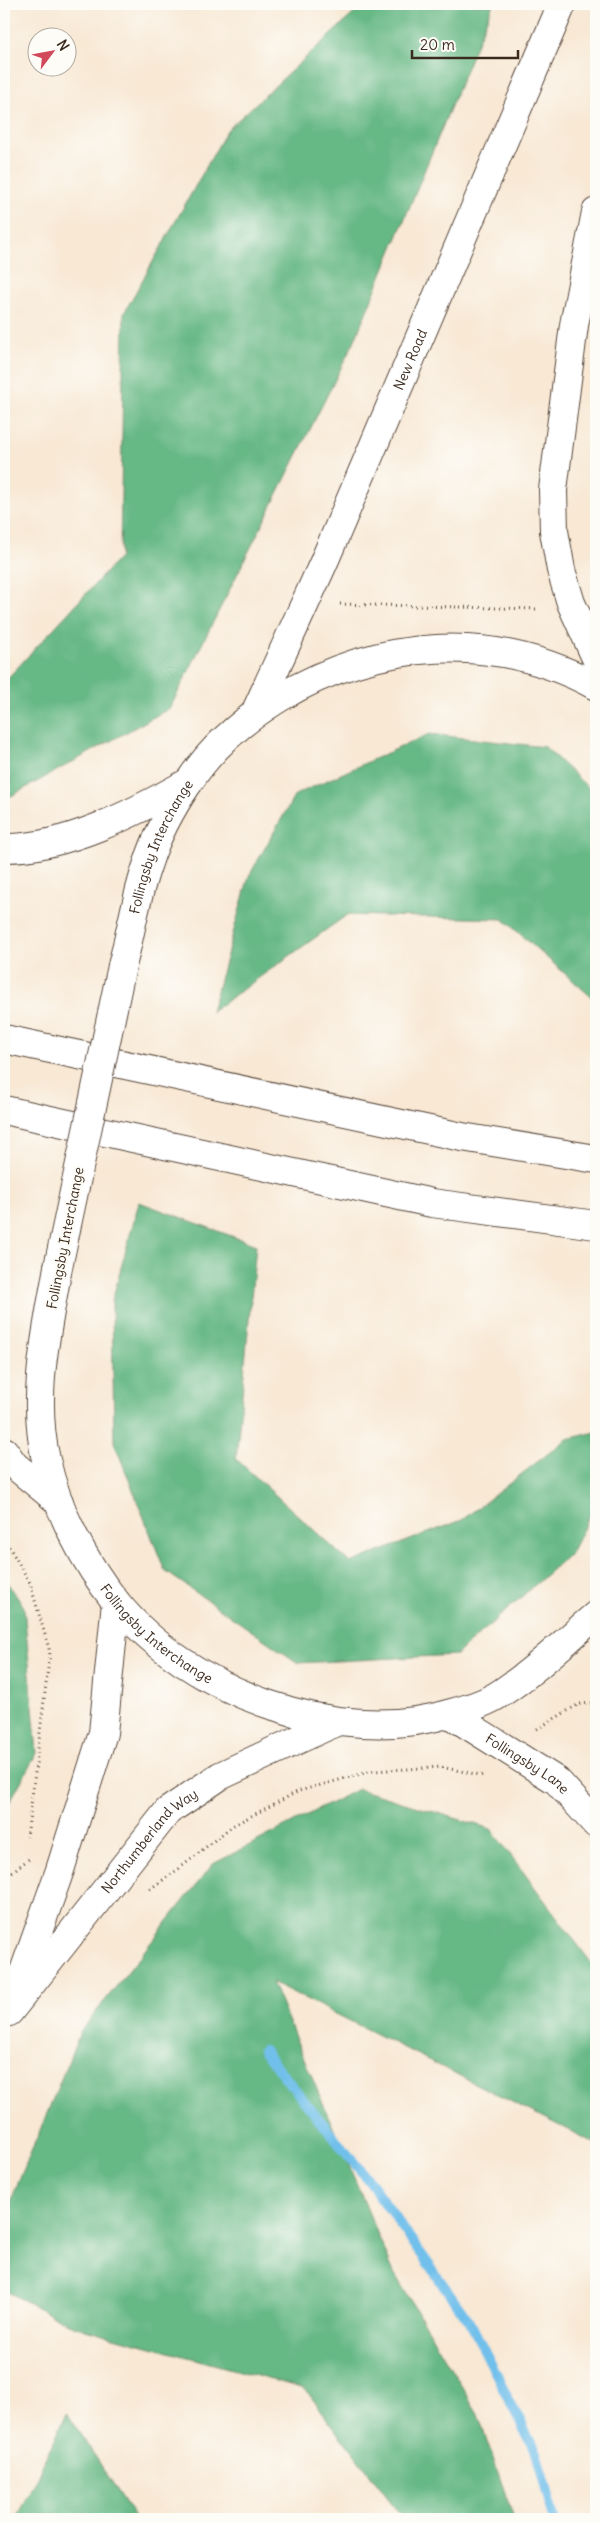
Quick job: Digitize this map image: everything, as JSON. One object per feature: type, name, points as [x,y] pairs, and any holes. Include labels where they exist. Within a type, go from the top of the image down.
[{"type":"main road","name":"New Road","points":[[255,713],[323,564],[562,4]]},
{"type":"main road","points":[[596,212],[574,325],[554,490],[554,531],[561,570],[570,603],[596,658]]},
{"type":"main road","name":"Follingsby Interchange","points":[[596,686],[562,670],[521,656],[476,649],[442,647],[408,650],[370,658],[329,672],[255,713],[224,740],[189,782],[166,822],[148,863],[122,966],[58,1267],[41,1369],[40,1419],[46,1460],[59,1502],[84,1554],[116,1602],[157,1643],[205,1676],[266,1706],[336,1722],[398,1722],[450,1714],[500,1694],[596,1615]]},
{"type":"main road","points":[[4,848],[17,848],[69,837],[153,803],[189,782]]},
{"type":"main road","points":[[4,1039],[462,1137],[596,1159]]},
{"type":"main road","points":[[4,1110],[432,1203],[596,1225]]},
{"type":"main road","points":[[4,1452],[14,1465],[59,1502]]},
{"type":"main road","name":"Northumberland Way","points":[[6,2018],[60,1870],[103,1733],[116,1602]]},
{"type":"main road","name":"Follingsby Lane","points":[[450,1714],[557,1782],[596,1824]]},
{"type":"main road","name":"Northumberland Way","points":[[6,2018],[168,1810],[220,1776],[336,1722]]},
{"type":"path","points":[[596,492],[594,520],[596,536]]},
{"type":"path","points":[[332,604],[544,609]]},
{"type":"path","points":[[4,1538],[30,1582],[50,1652],[27,1837]]},
{"type":"path","points":[[149,1889],[180,1868],[232,1826],[299,1791],[372,1771],[441,1767],[493,1777]]},
{"type":"path","points":[[4,1878],[33,1856]]},
{"type":"green space","points":[[364,4],[493,4],[354,342],[170,708],[4,800],[4,682],[120,557],[124,313],[227,130]]},
{"type":"green space","points":[[429,734],[545,747],[596,795],[596,1001],[503,919],[347,915],[211,1012],[249,876],[295,795]]},
{"type":"green space","points":[[139,1202],[256,1245],[236,1459],[350,1563],[462,1520],[567,1439],[596,1432],[596,1503],[571,1553],[456,1655],[298,1663],[165,1571],[114,1442],[112,1301]]},
{"type":"green space","points":[[4,1578],[24,1607],[37,1753],[4,1812]]},
{"type":"green space","points":[[358,1789],[491,1829],[596,1969],[596,2144],[272,1982],[394,2273],[477,2412],[514,2519],[404,2519],[305,2389],[74,2326],[4,2290],[4,2217],[81,2031],[213,1864]]},
{"type":"green space","points":[[67,2413],[136,2519],[17,2519]]},
{"type":"waterway","points":[[263,2050],[369,2181],[470,2322],[537,2455],[554,2519]]}]
